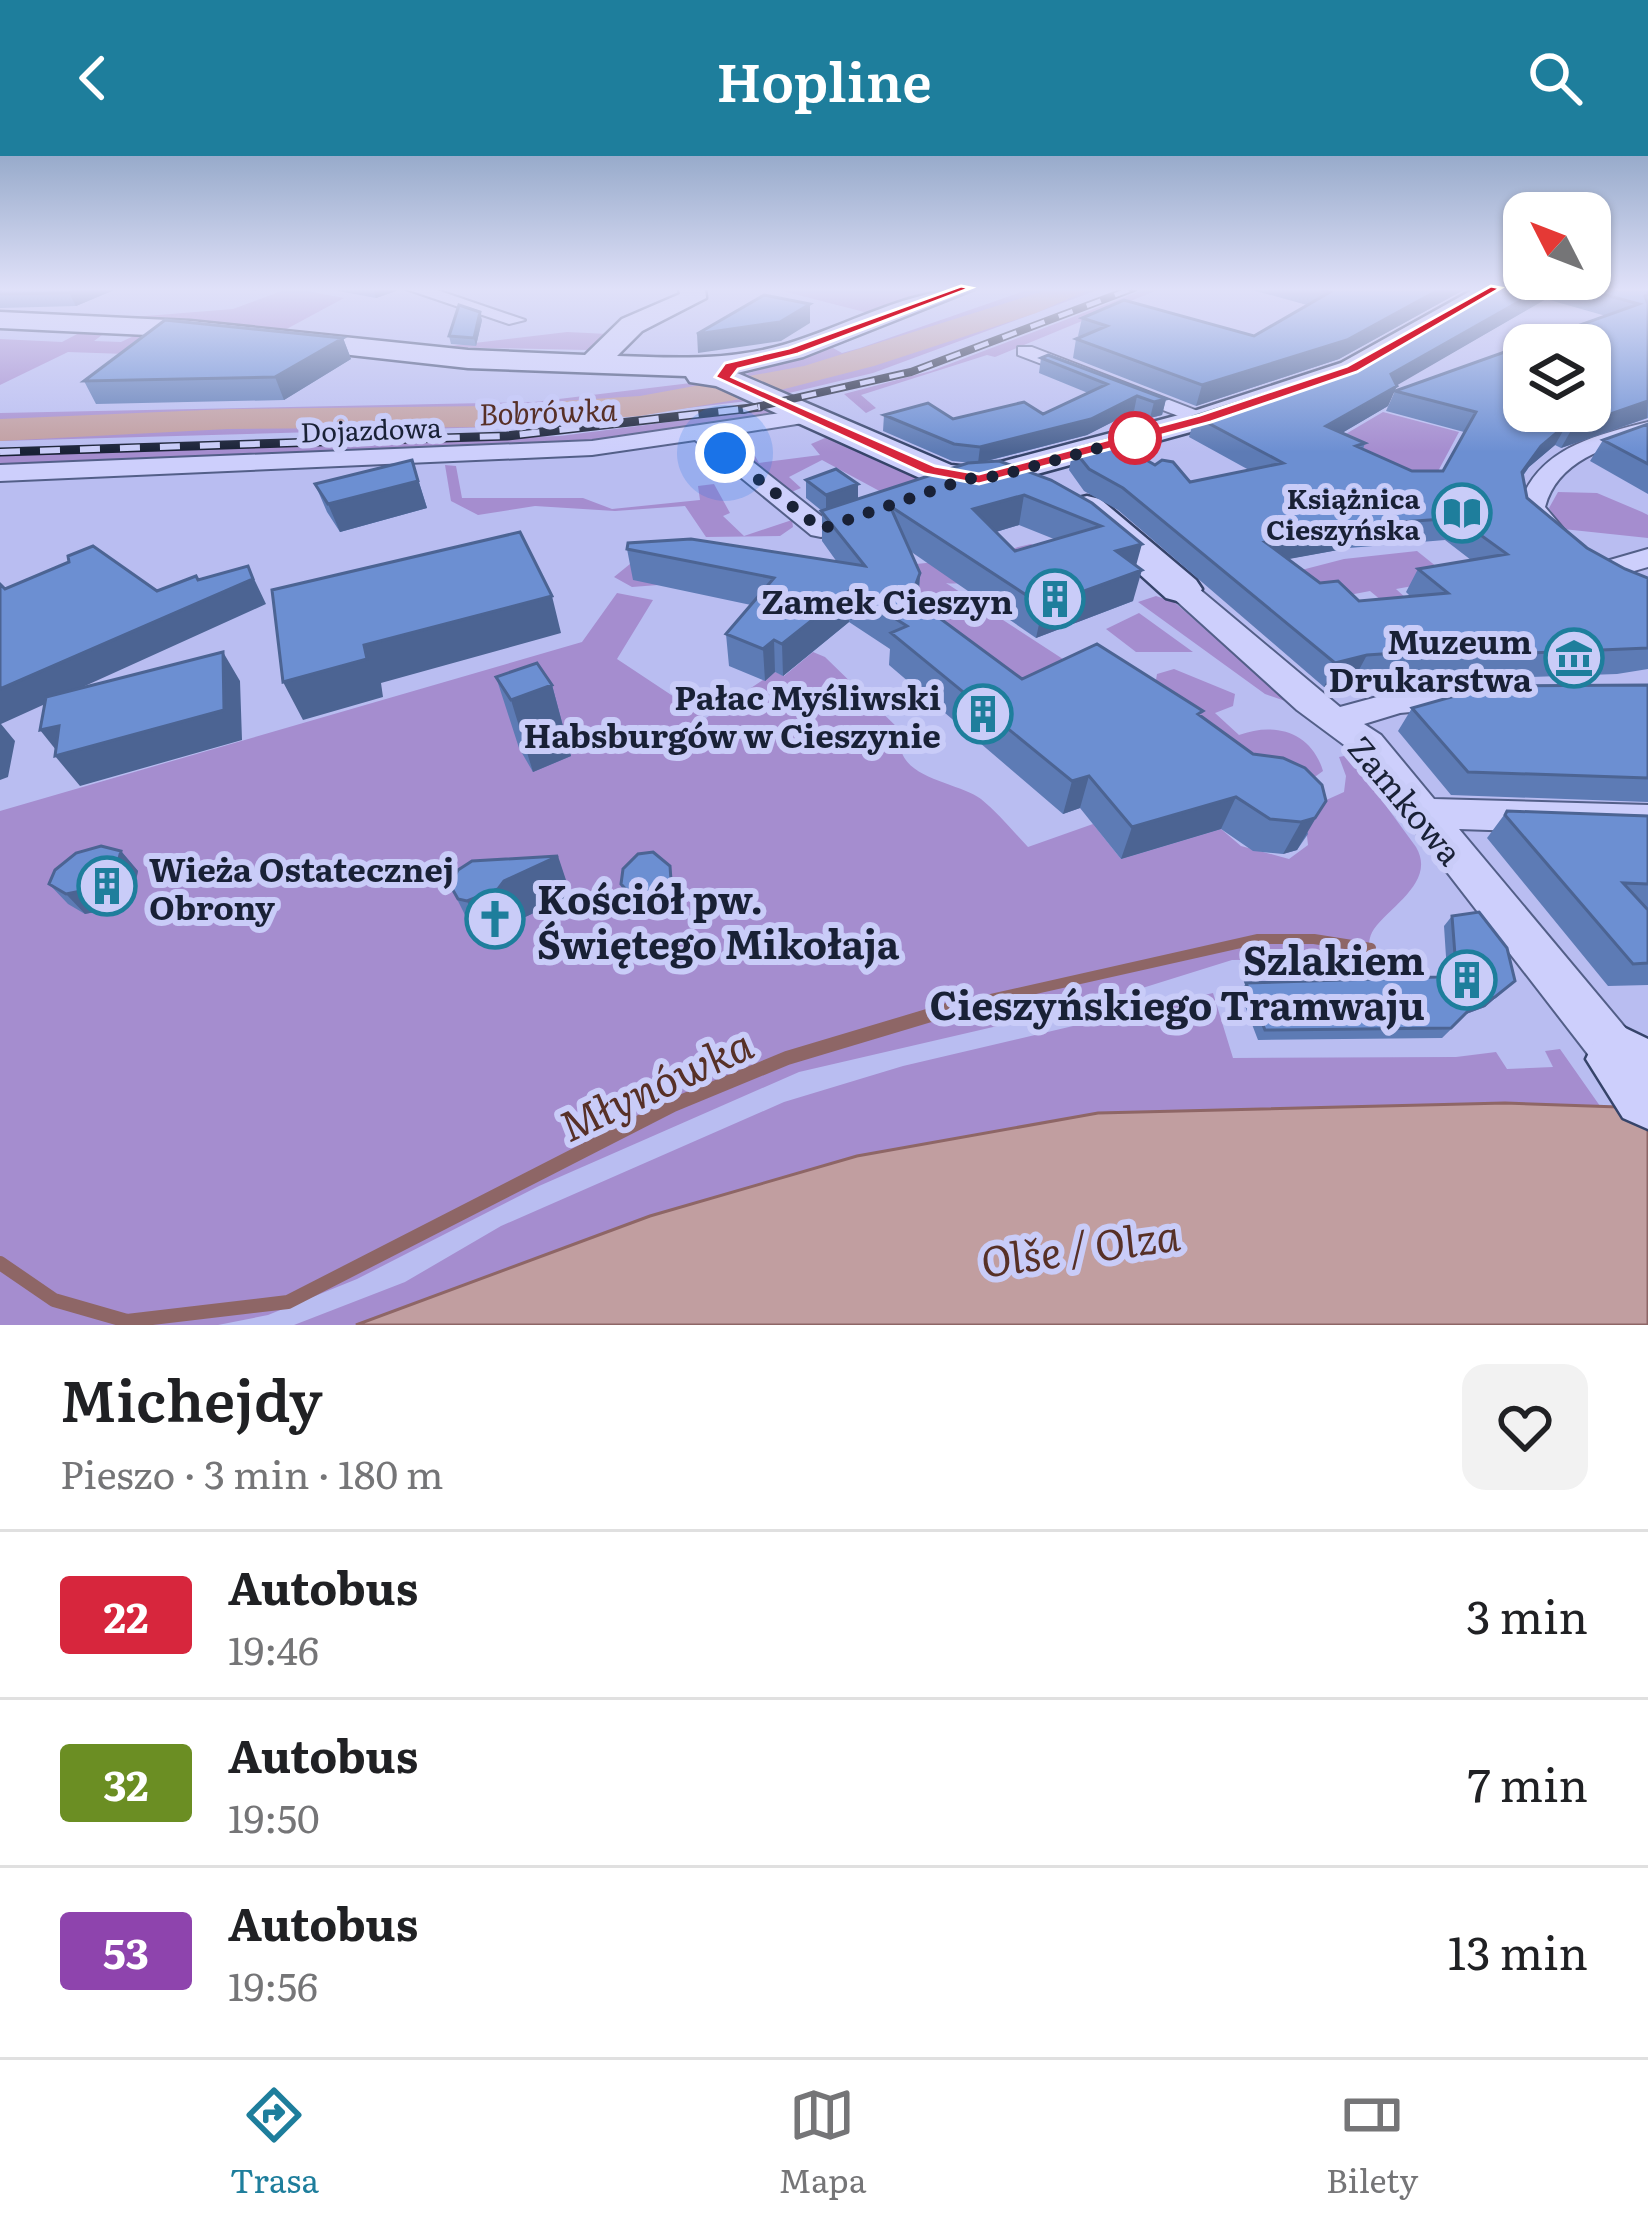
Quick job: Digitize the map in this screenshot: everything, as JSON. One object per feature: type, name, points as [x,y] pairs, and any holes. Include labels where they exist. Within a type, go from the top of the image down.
[{"type":"street","points":[[316,343],[468,359],[613,352],[722,374],[816,343]]},
{"type":"street","points":[[613,352],[627,343]]},
{"type":"street","points":[[924,496],[1205,418],[1365,364],[1402,343]]},
{"type":"street","points":[[1025,351],[1205,418]]},
{"type":"street","name":"Zamkowa","points":[[722,374],[931,470],[991,476],[1099,517]]},
{"type":"street","name":"Dojazdowa","points":[[0,473],[571,449],[704,435],[814,415]]},
{"type":"street","points":[[1648,429],[1614,438],[1563,462],[1533,497],[1537,520],[1547,530],[1648,592]]},
{"type":"street","points":[[704,435],[821,529],[883,509]]},
{"type":"street","name":"Zamkowa","points":[[1052,461],[1054,472],[1099,517],[1275,674],[1368,744],[1634,1076]]},
{"type":"street","points":[[1606,570],[1648,558]]},
{"type":"street","points":[[1336,720],[1446,695],[1544,690]]},
{"type":"street","points":[[1422,813],[1648,820]]},
{"type":"shaded area","points":[[0,343],[173,343],[154,355],[68,352],[0,385]]},
{"type":"shaded area","points":[[478,343],[601,343],[588,350],[441,347]]},
{"type":"shaded area","points":[[876,343],[955,343],[873,373],[789,393],[746,374],[833,348],[842,353]]},
{"type":"shaded area","points":[[1006,343],[1030,343],[861,395],[876,408],[866,413],[844,394],[931,371]]},
{"type":"shaded area","points":[[699,382],[720,391],[451,417],[0,424],[0,413],[534,402]]},
{"type":"shaded area","points":[[732,395],[748,401],[531,426],[0,441],[0,432],[550,416]]},
{"type":"shaded area","points":[[771,409],[774,415],[580,445],[0,469],[0,455],[560,436]]},
{"type":"shaded area","points":[[1383,412],[1459,432],[1428,490],[1322,448]]},
{"type":"shaded area","points":[[832,435],[935,487],[898,501],[822,460],[789,477],[801,488],[789,493],[745,459],[755,456],[759,463],[820,455],[811,444]]},
{"type":"shaded area","points":[[445,465],[456,466],[462,498],[583,498],[612,509],[700,500],[698,486],[714,484],[730,513],[723,516],[744,536],[792,520],[793,527],[780,536],[706,537],[685,506],[615,511],[535,506],[478,515],[451,501]]},
{"type":"shaded area","points":[[1558,492],[1597,493],[1648,515],[1648,538],[1563,529],[1549,508]]},
{"type":"shaded area","points":[[1031,544],[1064,565],[946,583],[1089,676],[1099,722],[901,622],[666,576],[658,585],[632,587],[614,577],[630,564],[822,574],[973,558]]},
{"type":"shaded area","points":[[1417,551],[1452,579],[1396,589],[1431,621],[1410,624],[1370,591],[1323,600],[1290,573],[1344,559]]},
{"type":"shaded area","points":[[617,593],[653,600],[617,659],[706,718],[775,672],[784,676],[813,652],[825,657],[902,732],[901,748],[915,769],[981,799],[1028,847],[1093,824],[1121,859],[1221,829],[1241,846],[1289,859],[1308,845],[1305,818],[1324,801],[1344,792],[1346,776],[1339,757],[1349,755],[1416,847],[1420,871],[1409,892],[1372,932],[1368,958],[1232,960],[1088,1005],[799,1072],[539,1186],[357,1279],[268,1315],[218,1325],[0,1325],[0,811],[582,642]]},
{"type":"shaded area","points":[[1156,596],[1174,602],[1291,703],[1265,694],[1138,602]]},
{"type":"shaded area","points":[[1139,613],[1193,652],[1136,652],[1106,629]]},
{"type":"shaded area","points":[[1174,669],[1235,694],[1233,706],[1215,713],[1239,735],[1265,730],[1290,733],[1310,747],[1323,771],[1312,779],[1242,751],[1155,686],[1157,674]]},
{"type":"shaded area","points":[[1213,993],[1233,1058],[1456,1057],[1496,1052],[1507,1069],[1553,1067],[1545,1051],[1560,1049],[1600,1106],[1505,1103],[1098,1113],[857,1156],[649,1216],[356,1325],[294,1325],[405,1282],[501,1226],[784,1102],[903,1066]]},
{"type":"water","name":"Olše / Olza","points":[[1505,1103],[1648,1108],[1648,1325],[356,1325],[650,1216],[857,1156],[1098,1113]]},
{"type":"building","points":[[135,343],[335,343],[275,377],[84,381]]},
{"type":"building","points":[[1086,343],[1339,343],[1202,385]]},
{"type":"building","points":[[1402,343],[1447,343],[1391,374],[1397,386],[1326,426],[1365,443],[1356,446],[1412,471],[1443,471],[1476,412],[1395,391],[1503,352],[1503,432],[1558,432],[1522,472],[1527,498],[1587,548],[1648,578],[1648,648],[1461,656],[1454,649],[1367,655],[1335,663],[1123,488],[1089,469],[1073,449],[1110,439],[1155,465],[1162,460],[1173,462],[1190,482],[1283,463],[1195,416],[1372,360]],"holes":[[[1457,518],[1507,554],[1418,569],[1448,593],[1359,601],[1338,581],[1320,583],[1265,542],[1359,525]]]},
{"type":"building","points":[[1611,343],[1648,343],[1648,401],[1611,414]]},
{"type":"building","points":[[1048,355],[1166,399],[1154,402],[1137,396],[1091,419],[980,447],[954,444],[884,415],[928,403],[953,419],[1024,402],[1043,414],[1107,384],[1041,358]]},
{"type":"building","points":[[1648,424],[1648,464],[1603,440]]},
{"type":"building","points":[[412,460],[418,481],[328,504],[315,484]]},
{"type":"building","points":[[999,461],[1051,480],[1092,503],[1142,544],[1116,551],[1142,570],[1043,606],[890,506],[920,573],[911,597],[1022,679],[1097,644],[1203,711],[1198,714],[1253,754],[1283,758],[1305,768],[1322,785],[1326,801],[1315,818],[1301,822],[1270,819],[1236,797],[1132,827],[1089,776],[1072,781],[891,633],[907,626],[850,590],[782,644],[774,640],[763,649],[726,634],[774,578],[627,549],[628,543],[691,539],[865,566],[821,511],[968,463]],"holes":[[[1024,495],[1101,526],[1015,551],[973,509]]]},
{"type":"building","points":[[836,469],[858,484],[826,495],[806,480]]},
{"type":"building","points":[[520,532],[552,596],[364,645],[367,659],[283,682],[272,590]]},
{"type":"building","points":[[93,546],[157,591],[196,576],[198,580],[248,566],[253,579],[0,689],[0,584],[5,589],[69,562],[68,556]]},
{"type":"building","points":[[223,652],[224,710],[55,756],[59,726],[40,730],[46,697]]},
{"type":"building","points":[[537,663],[552,685],[511,700],[496,677]]},
{"type":"building","points":[[1648,685],[1648,778],[1468,772],[1412,708],[1490,686]]},
{"type":"building","points":[[1507,811],[1648,816],[1648,884],[1623,883],[1648,910],[1648,963],[1633,964],[1505,815]]},
{"type":"building","points":[[101,846],[121,851],[116,870],[91,889],[66,894],[49,884],[55,870],[76,853]]},
{"type":"building","points":[[653,852],[670,866],[671,880],[649,897],[631,895],[621,884],[623,869],[638,854]]},
{"type":"building","points":[[558,856],[467,901],[458,899],[450,885],[458,870],[472,861]]},
{"type":"building","name":"Szlakiem Cieszyńskiego Tramwaju","points":[[1479,912],[1507,948],[1515,981],[1495,997],[1475,1004],[1451,1028],[1265,1030],[1246,983],[1437,977],[1456,968],[1452,916]]},
{"type":"waterway","name":"Bobrówka","points":[[0,430],[228,419],[486,417],[589,411],[753,387],[919,343]]},
{"type":"waterway","name":"Młynówka","points":[[963,1005],[1258,939],[1314,939],[1371,948]]},
{"type":"waterway","name":"Młynówka","points":[[0,1263],[54,1300],[127,1321],[288,1302],[673,1105],[787,1058],[963,1005]]},
{"type":"waterway","name":"Młynówka","points":[[951,1008],[963,1005]]},
{"type":"railway","points":[[752,408],[911,372],[989,343]]},
{"type":"railway","points":[[752,408],[760,407]]},
{"type":"railway","points":[[0,452],[507,436],[752,408]]},
{"type":"railway","points":[[743,410],[752,408]]},
{"type":"bus line","name":"22","points":[[817,343],[730,366],[730,374],[722,377],[931,470],[979,479],[1205,418],[1352,369],[1402,343]]},
{"type":"place","name":"Książnica Cieszyńska","points":[[1462,513]]},
{"type":"place","name":"Zamek Cieszyn","points":[[1055,599]]},
{"type":"place","name":"Muzeum Drukarstwa","points":[[1574,658]]},
{"type":"place","name":"Pałac Myśliwski Habsburgów w Cieszynie","points":[[983,714]]},
{"type":"place","name":"Wieża Ostatecznej Obrony","points":[[107,886]]},
{"type":"place","name":"Kościół pw. Świętego Mikołaja","points":[[495,919]]},
{"type":"place","name":"Szlakiem Cieszyńskiego Tramwaju","points":[[1467,980]]},
{"type":"route","points":[[725,453],[821,529],[966,479],[998,476],[1135,438]]}]
